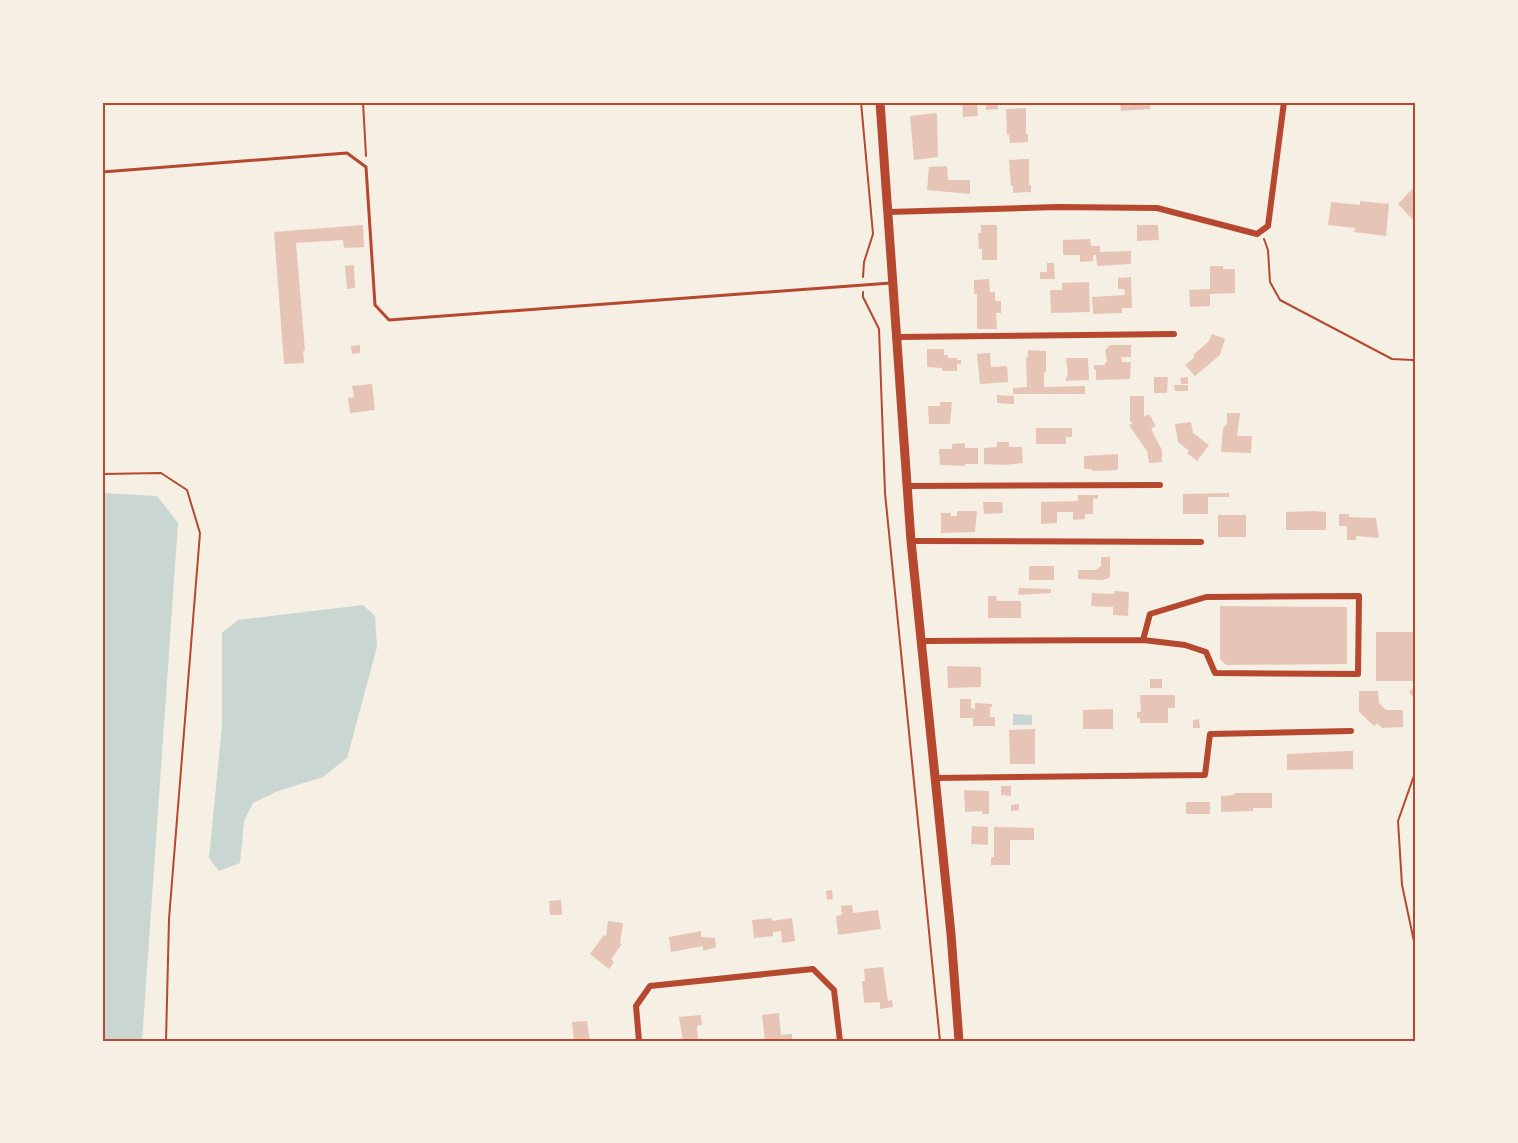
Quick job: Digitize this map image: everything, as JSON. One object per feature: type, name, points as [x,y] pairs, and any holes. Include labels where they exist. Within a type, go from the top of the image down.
[{"type":"main road","points":[[880,102],[911,541],[951,934],[959,1041]]},
{"type":"street","points":[[888,212],[1058,207],[1157,208],[1257,234],[1268,226],[1284,102]]},
{"type":"street","points":[[897,337],[1173,334]]},
{"type":"street","points":[[907,486],[1160,485]]},
{"type":"street","points":[[911,541],[1201,542]]},
{"type":"street","points":[[922,641],[1143,640],[1185,645],[1206,652],[1215,673],[1358,674],[1359,596],[1206,597],[1150,614],[1143,640]]},
{"type":"street","points":[[936,778],[1205,775],[1210,734],[1351,731]]},
{"type":"street","points":[[639,1041],[636,1006],[650,986],[813,969],[834,990],[840,1041]]},
{"type":"lane","points":[[102,172],[347,153],[366,167],[375,305],[389,320],[893,282]]},
{"type":"path","points":[[363,102],[366,167]]},
{"type":"path","points":[[861,102],[873,234],[864,262],[863,297],[879,329],[885,493],[940,1041]]},
{"type":"path","points":[[1261,231],[1268,250],[1270,282],[1280,300],[1392,359],[1415,359],[1416,365]]},
{"type":"path","points":[[102,474],[161,473],[187,490],[200,533],[169,919],[166,1041]]},
{"type":"path","points":[[1416,771],[1398,821],[1402,885],[1416,951]]},
{"type":"shaded area","points":[[102,493],[157,496],[178,523],[142,1041],[102,1041]]},
{"type":"shaded area","points":[[363,605],[375,616],[377,647],[347,758],[323,777],[278,791],[253,803],[244,821],[240,863],[219,871],[209,858],[222,726],[222,633],[238,620]]},
{"type":"shaded area","points":[[1013,714],[1032,715],[1032,725],[1013,725]]},
{"type":"building","points":[[962,102],[998,102],[998,109],[986,110],[986,104],[977,105],[978,116],[963,117]]},
{"type":"building","points":[[1120,102],[1150,102],[1150,109],[1121,111]]},
{"type":"building","points":[[1026,108],[1028,142],[1010,143],[1009,135],[1007,135],[1006,109]]},
{"type":"building","points":[[937,113],[938,157],[914,160],[910,116]]},
{"type":"building","points":[[1029,159],[1031,192],[1013,193],[1009,160]]},
{"type":"building","points":[[947,166],[948,180],[970,180],[970,194],[927,190],[929,167]]},
{"type":"building","points":[[1416,185],[1416,223],[1398,204]]},
{"type":"building","points":[[1360,201],[1389,204],[1386,236],[1354,232],[1355,228],[1328,225],[1331,202],[1360,205]]},
{"type":"building","points":[[363,225],[364,247],[344,248],[343,240],[296,243],[304,363],[284,364],[274,232]]},
{"type":"building","points":[[981,225],[997,225],[997,260],[982,260],[978,233],[981,233]]},
{"type":"building","points":[[1137,225],[1158,225],[1159,240],[1137,241]]},
{"type":"building","points":[[1090,239],[1091,246],[1100,246],[1100,252],[1131,251],[1131,264],[1097,266],[1096,255],[1093,255],[1093,261],[1080,262],[1080,255],[1063,255],[1063,240]]},
{"type":"building","points":[[1047,263],[1054,263],[1055,279],[1040,279],[1040,272],[1047,272]]},
{"type":"building","points":[[354,265],[355,288],[347,289],[345,266]]},
{"type":"building","points":[[1210,266],[1235,269],[1235,293],[1210,294],[1210,306],[1190,307],[1189,290],[1210,289]]},
{"type":"building","points":[[1131,277],[1132,308],[1122,308],[1122,313],[1093,314],[1092,297],[1125,295],[1124,289],[1118,289],[1118,278]]},
{"type":"building","points":[[989,279],[990,292],[995,292],[995,301],[1001,301],[1001,313],[996,313],[997,329],[977,329],[977,294],[974,294],[974,280]]},
{"type":"building","points":[[1089,282],[1090,312],[1051,313],[1050,290],[1062,290],[1062,283]]},
{"type":"building","points":[[1212,334],[1225,339],[1220,355],[1195,376],[1185,365],[1195,357],[1193,355],[1208,342]]},
{"type":"building","points":[[360,345],[360,353],[352,354],[351,346]]},
{"type":"building","points":[[1110,345],[1131,345],[1131,357],[1121,357],[1122,362],[1131,362],[1130,379],[1096,380],[1094,365],[1105,365],[1107,362],[1105,350]]},
{"type":"building","points":[[927,349],[944,349],[944,355],[948,355],[948,358],[961,360],[961,364],[957,364],[957,371],[942,371],[942,368],[927,367]]},
{"type":"building","points":[[1028,350],[1046,351],[1044,387],[1085,386],[1085,394],[1013,394],[1013,388],[1027,387],[1026,357],[1028,357]]},
{"type":"building","points":[[990,353],[991,367],[1007,366],[1008,382],[980,384],[977,354]]},
{"type":"building","points":[[1066,358],[1088,358],[1089,380],[1065,381],[1068,374]]},
{"type":"building","points":[[1154,377],[1168,377],[1167,393],[1154,393]]},
{"type":"building","points":[[1188,377],[1188,384],[1181,384],[1180,378]]},
{"type":"building","points":[[372,384],[375,410],[350,413],[348,398],[354,397],[352,386]]},
{"type":"building","points":[[1174,385],[1188,385],[1188,391],[1175,391]]},
{"type":"building","points":[[997,395],[1014,396],[1014,404],[997,403]]},
{"type":"building","points":[[1130,396],[1144,396],[1144,417],[1149,414],[1156,426],[1151,429],[1162,450],[1162,462],[1149,463],[1147,451],[1129,425],[1133,423],[1130,421]]},
{"type":"building","points":[[940,402],[952,402],[950,424],[929,424],[928,406],[940,406]]},
{"type":"building","points":[[1227,413],[1240,413],[1237,436],[1252,436],[1251,453],[1221,452]]},
{"type":"building","points":[[1191,422],[1193,433],[1209,445],[1197,461],[1178,442],[1175,424]]},
{"type":"building","points":[[1036,428],[1072,428],[1072,437],[1066,437],[1066,444],[1036,444]]},
{"type":"building","points":[[997,442],[1009,442],[1009,447],[1022,447],[1023,463],[984,464],[984,448],[997,447]]},
{"type":"building","points":[[965,443],[965,448],[978,448],[978,464],[940,465],[939,449],[952,449],[952,444]]},
{"type":"building","points":[[1118,454],[1118,470],[1084,469],[1084,456]]},
{"type":"building","points":[[1229,493],[1229,497],[1208,497],[1208,514],[1183,514],[1183,494]]},
{"type":"building","points":[[1078,495],[1098,495],[1098,499],[1093,498],[1093,514],[1085,514],[1085,519],[1073,520],[1073,512],[1057,512],[1057,523],[1041,524],[1041,502],[1078,501]]},
{"type":"building","points":[[983,502],[1002,502],[1003,513],[984,514]]},
{"type":"building","points":[[957,511],[977,511],[975,532],[941,533],[941,513],[951,513],[951,516],[957,516]]},
{"type":"building","points":[[1286,512],[1326,512],[1326,530],[1286,530]]},
{"type":"building","points":[[1339,514],[1349,514],[1349,517],[1376,518],[1379,538],[1356,536],[1356,540],[1347,540],[1347,526],[1339,526]]},
{"type":"building","points":[[1218,515],[1246,515],[1246,537],[1218,537]]},
{"type":"building","points":[[1101,557],[1110,557],[1109,578],[1078,579],[1078,570],[1096,570],[1101,566]]},
{"type":"building","points":[[1029,566],[1054,566],[1054,580],[1029,580]]},
{"type":"building","points":[[1019,588],[1051,589],[1051,593],[1018,595]]},
{"type":"building","points":[[1114,591],[1129,592],[1128,616],[1113,615],[1113,607],[1091,606],[1092,593],[1114,594]]},
{"type":"building","points":[[988,596],[996,596],[997,601],[1021,601],[1021,618],[988,618]]},
{"type":"building","points":[[1220,606],[1347,607],[1347,664],[1226,665],[1220,659]]},
{"type":"building","points":[[1376,632],[1416,632],[1416,681],[1376,681]]},
{"type":"building","points":[[947,666],[981,667],[981,687],[948,688]]},
{"type":"building","points":[[1150,679],[1162,679],[1162,688],[1150,688]]},
{"type":"building","points":[[1413,688],[1416,692],[1416,701],[1409,692]]},
{"type":"building","points":[[1359,691],[1378,691],[1379,703],[1386,710],[1403,710],[1403,727],[1382,728],[1377,723],[1374,726],[1359,712]]},
{"type":"building","points":[[1140,695],[1175,695],[1175,708],[1168,708],[1168,723],[1140,723],[1137,712],[1141,712]]},
{"type":"building","points":[[960,699],[971,699],[971,708],[975,709],[975,703],[992,704],[990,717],[995,717],[995,726],[973,726],[973,718],[960,718]]},
{"type":"building","points":[[1113,709],[1113,729],[1083,729],[1083,710]]},
{"type":"building","points":[[1199,719],[1200,728],[1193,728],[1193,720]]},
{"type":"building","points":[[1035,729],[1035,764],[1010,764],[1009,730]]},
{"type":"building","points":[[1353,751],[1353,769],[1287,770],[1287,754]]},
{"type":"building","points":[[1001,786],[1011,786],[1011,796],[1001,795]]},
{"type":"building","points":[[964,790],[989,791],[989,814],[982,814],[982,811],[965,812]]},
{"type":"building","points":[[1234,793],[1272,793],[1272,808],[1221,812],[1221,796],[1234,795]]},
{"type":"building","points":[[1186,802],[1210,802],[1210,814],[1186,814]]},
{"type":"building","points":[[1019,804],[1019,810],[1011,811],[1011,805]]},
{"type":"building","points":[[972,826],[988,827],[988,845],[971,844]]},
{"type":"building","points":[[994,827],[1034,828],[1034,840],[1010,840],[1010,865],[991,865],[991,857],[994,857]]},
{"type":"building","points":[[832,890],[833,899],[827,900],[826,891]]},
{"type":"building","points":[[561,900],[562,915],[550,915],[549,901]]},
{"type":"building","points":[[852,905],[853,913],[878,910],[881,929],[838,935],[836,916],[842,915],[841,906]]},
{"type":"building","points":[[771,918],[772,921],[792,918],[795,941],[782,943],[781,931],[773,932],[773,936],[754,938],[752,920]]},
{"type":"building","points":[[608,921],[623,923],[620,943],[622,944],[611,959],[614,962],[609,969],[590,954],[604,935],[606,936]]},
{"type":"building","points":[[701,931],[701,937],[715,938],[716,947],[703,951],[703,946],[671,952],[669,937]]},
{"type":"building","points":[[883,967],[888,1001],[892,1000],[893,1007],[880,1009],[880,1002],[864,1003],[862,981],[865,981],[864,969]]},
{"type":"building","points":[[779,1013],[781,1035],[792,1034],[792,1041],[765,1041],[762,1015]]},
{"type":"building","points":[[701,1015],[702,1025],[697,1026],[698,1041],[683,1041],[679,1017]]},
{"type":"building","points":[[587,1021],[590,1041],[574,1041],[572,1022]]}]
